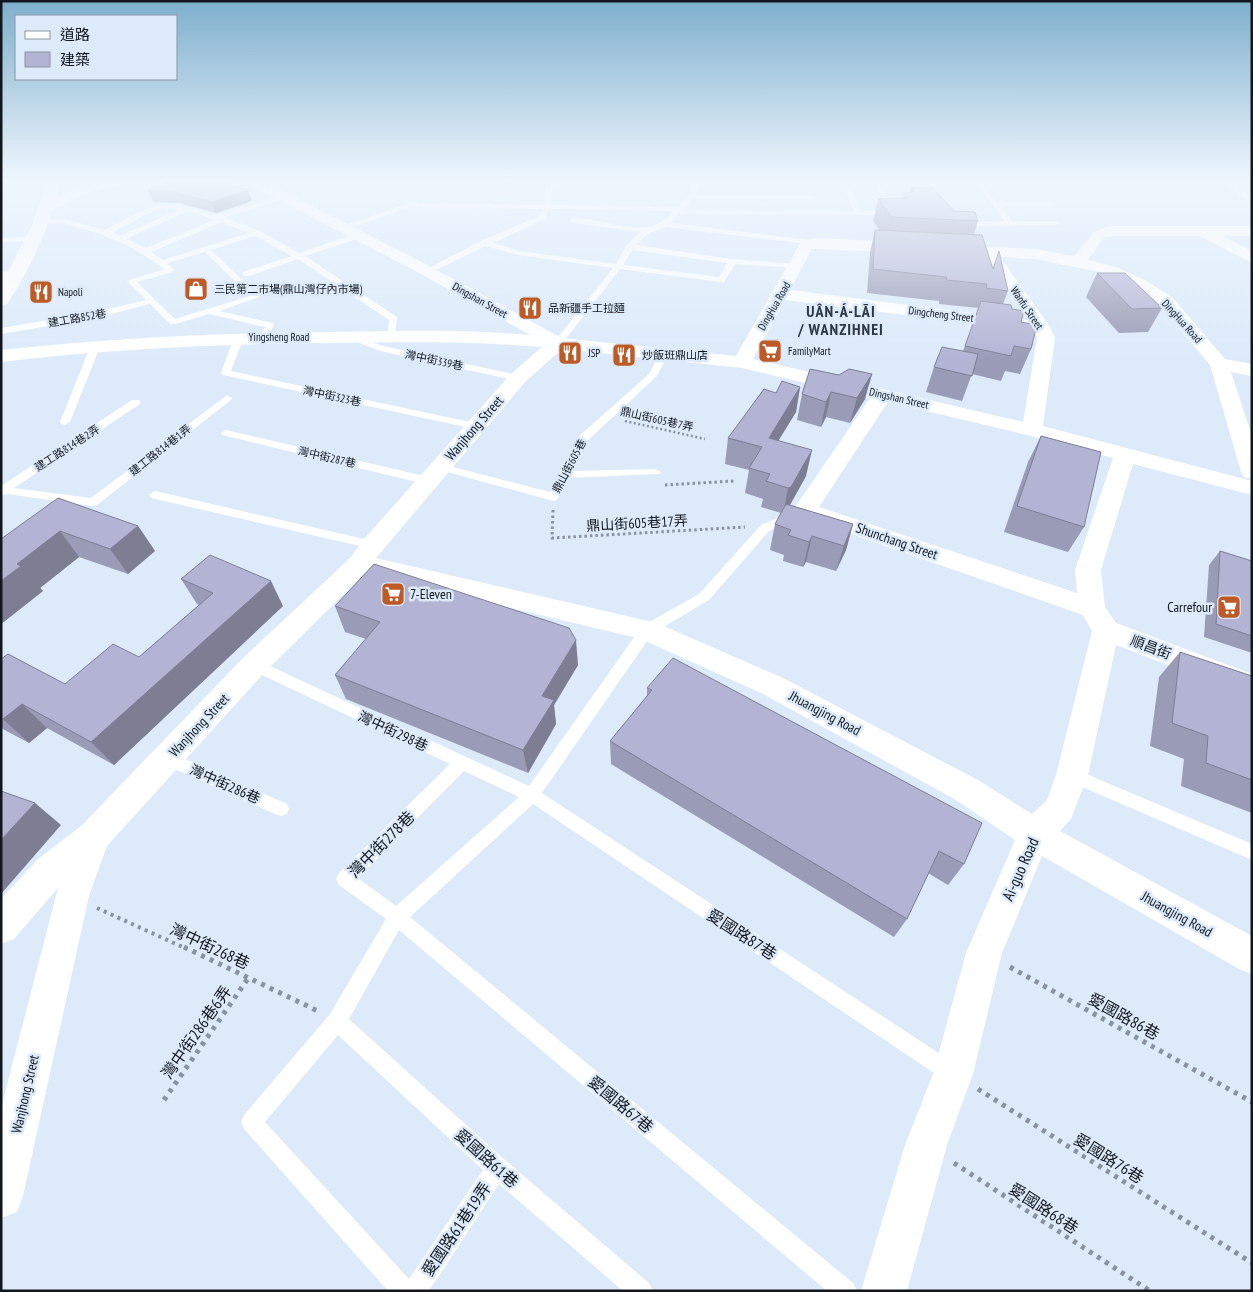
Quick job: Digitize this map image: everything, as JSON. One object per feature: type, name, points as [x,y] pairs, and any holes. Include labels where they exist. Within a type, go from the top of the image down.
[{"type":"street","points":[[1,300],[8,277],[31,240]]},
{"type":"street","name":"Dingshan Street","points":[[366,240],[427,270],[558,343],[742,362],[1032,430],[1252,488]]},
{"type":"street","points":[[1078,262],[1094,240]]},
{"type":"street","points":[[1219,240],[1252,258]]},
{"type":"street","name":"DingHua Road","points":[[742,362],[806,245],[817,243],[1034,254],[1078,262],[1110,270],[1139,284],[1166,301],[1219,364],[1252,472]]},
{"type":"street","name":"Wanfu Street","points":[[988,252],[1041,327],[1046,338],[1032,430]]},
{"type":"street","name":"Dingcheng Street","points":[[780,294],[1041,327]]},
{"type":"street","name":"Yingsheng Road","points":[[1,356],[239,337],[392,336],[509,338],[558,343]]},
{"type":"street","name":"Wanjhong Street","points":[[1,1196],[72,896],[93,837],[254,665],[367,554],[518,378],[558,343]]},
{"type":"street","points":[[1219,364],[1252,370]]},
{"type":"street","points":[[805,510],[883,394]]},
{"type":"street","name":"Ai-guo Road","points":[[884,1291],[926,1146],[953,1074],[984,953],[1034,834],[1060,809],[1072,775],[1099,619],[1088,570],[1126,455]]},
{"type":"street","name":"Shunchang Street","points":[[805,510],[1099,619]]},
{"type":"street","name":"Jhuangjing Road","points":[[367,554],[647,630],[773,686],[967,790],[1034,834],[1252,956]]},
{"type":"street","name":"順昌街","points":[[1099,619],[1252,686]]},
{"type":"street","points":[[1,926],[50,871],[93,837]]},
{"type":"lane","points":[[122,240],[146,251],[164,262],[170,270],[131,281],[173,322],[256,298],[206,249]]},
{"type":"lane","points":[[146,251],[170,240]]},
{"type":"lane","points":[[164,262],[234,240]]},
{"type":"lane","points":[[271,240],[301,256],[394,319],[392,336]]},
{"type":"lane","points":[[246,274],[301,256],[332,240]]},
{"type":"lane","points":[[427,270],[490,240]]},
{"type":"lane","points":[[558,343],[637,240]]},
{"type":"lane","points":[[794,240],[817,243]]},
{"type":"lane","points":[[484,243],[518,253],[617,268],[721,280],[732,261]]},
{"type":"lane","points":[[630,247],[732,261],[796,266]]},
{"type":"lane","name":"建工路852巷","points":[[1,331],[96,315],[152,301]]},
{"type":"lane","points":[[211,312],[270,325],[264,337]]},
{"type":"lane","name":"灣中街339巷","points":[[352,336],[380,348],[518,378]]},
{"type":"lane","name":"灣中街323巷","points":[[239,337],[226,373],[476,426]]},
{"type":"lane","points":[[65,422],[95,347]]},
{"type":"lane","name":"鼎山街605巷","points":[[435,474],[553,496],[581,440],[654,374],[664,353]]},
{"type":"lane","name":"建工路814巷1弄","points":[[2,492],[93,502],[227,398]]},
{"type":"lane","name":"建工路814巷2弄","points":[[2,492],[136,402]]},
{"type":"lane","name":"灣中街287巷","points":[[226,433],[435,474]]},
{"type":"lane","points":[[563,475],[655,472]]},
{"type":"lane","points":[[155,495],[367,554]]},
{"type":"lane","points":[[404,1291],[251,1122],[338,1021],[396,918],[532,795],[647,630],[704,596],[765,528],[805,510]]},
{"type":"lane","name":"灣中街298巷","points":[[254,665],[462,764],[532,795]]},
{"type":"lane","name":"灣中街286巷","points":[[169,758],[281,809]]},
{"type":"lane","name":"灣中街278巷","points":[[396,918],[345,879],[462,764]]},
{"type":"lane","points":[[1072,775],[1252,852]]},
{"type":"lane","name":"愛國路87巷","points":[[532,795],[953,1074]]},
{"type":"lane","name":"愛國路67巷","points":[[396,918],[845,1291]]},
{"type":"lane","name":"愛國路61巷","points":[[338,1021],[497,1168],[642,1291]]},
{"type":"lane","name":"愛國路61巷19弄","points":[[415,1291],[497,1168]]},
{"type":"path","name":"鼎山街605巷7弄","points":[[605,417],[705,439]]},
{"type":"path","points":[[655,472],[660,485],[734,481]]},
{"type":"path","name":"鼎山街605巷17弄","points":[[553,496],[552,538],[754,526],[765,528]]},
{"type":"path","name":"灣中街268巷","points":[[72,896],[249,977],[338,1021]]},
{"type":"path","name":"愛國路86巷","points":[[984,953],[1252,1102]]},
{"type":"path","name":"灣中街286巷6弄","points":[[164,1100],[249,977]]},
{"type":"path","name":"愛國路76巷","points":[[953,1074],[1252,1263]]},
{"type":"path","name":"愛國路68巷","points":[[926,1146],[1150,1291]]},
{"type":"building","points":[[874,240],[984,240],[993,269],[999,251],[1008,291],[986,288],[987,284],[947,280],[946,277],[873,269]]},
{"type":"building","points":[[1097,273],[1125,273],[1162,308],[1132,309]]},
{"type":"building","points":[[981,301],[1011,305],[1012,309],[1024,311],[1021,322],[1037,325],[1031,349],[1014,346],[1011,356],[965,346]]},
{"type":"building","points":[[942,347],[978,354],[972,376],[934,367]]},
{"type":"building","points":[[810,369],[839,375],[849,369],[872,374],[857,398],[831,392],[826,402],[802,394]]},
{"type":"building","points":[[782,381],[800,387],[769,438],[812,450],[791,487],[788,488],[766,481],[770,474],[749,468],[762,447],[728,438],[764,389],[776,393]]},
{"type":"building","points":[[1041,436],[1101,452],[1084,527],[1017,506]]},
{"type":"building","points":[[58,498],[138,526],[110,549],[60,531],[17,564],[21,566],[1,581],[1,539]]},
{"type":"building","points":[[786,504],[853,524],[844,546],[812,536],[809,542],[788,535],[791,530],[775,524]]},
{"type":"building","points":[[1220,551],[1252,561],[1252,636],[1216,624]]},
{"type":"building","points":[[210,555],[271,581],[91,742],[22,704],[3,719],[1,718],[1,659],[8,654],[65,684],[113,644],[139,657],[213,593],[181,579]]},
{"type":"building","points":[[374,564],[569,628],[576,640],[542,696],[554,700],[523,750],[335,675],[380,622],[335,606]]},
{"type":"building","points":[[1180,652],[1252,676],[1252,780],[1206,763],[1208,736],[1172,723]]},
{"type":"building","points":[[673,658],[982,823],[964,864],[939,851],[907,919],[610,741],[652,690],[647,688]]},
{"type":"building","points":[[1,791],[35,803],[1,840]]},
{"type":"place","name":"三民第二市場(鼎山灣仔內市場)","points":[[196,289]]},
{"type":"place","name":"Napoli","points":[[41,292]]},
{"type":"place","name":"品新疆手工拉麵","points":[[530,308]]},
{"type":"place","name":"FamilyMart","points":[[770,351]]},
{"type":"place","name":"JSP","points":[[570,353]]},
{"type":"place","name":"炒飯班鼎山店","points":[[624,355]]},
{"type":"place","name":"7-Eleven","points":[[393,594]]},
{"type":"place","name":"Carrefour","points":[[1229,607]]},
{"type":"district","name":"UÂN-Á-LĀI / WANZIHNEI","points":[[841,320]]}]
